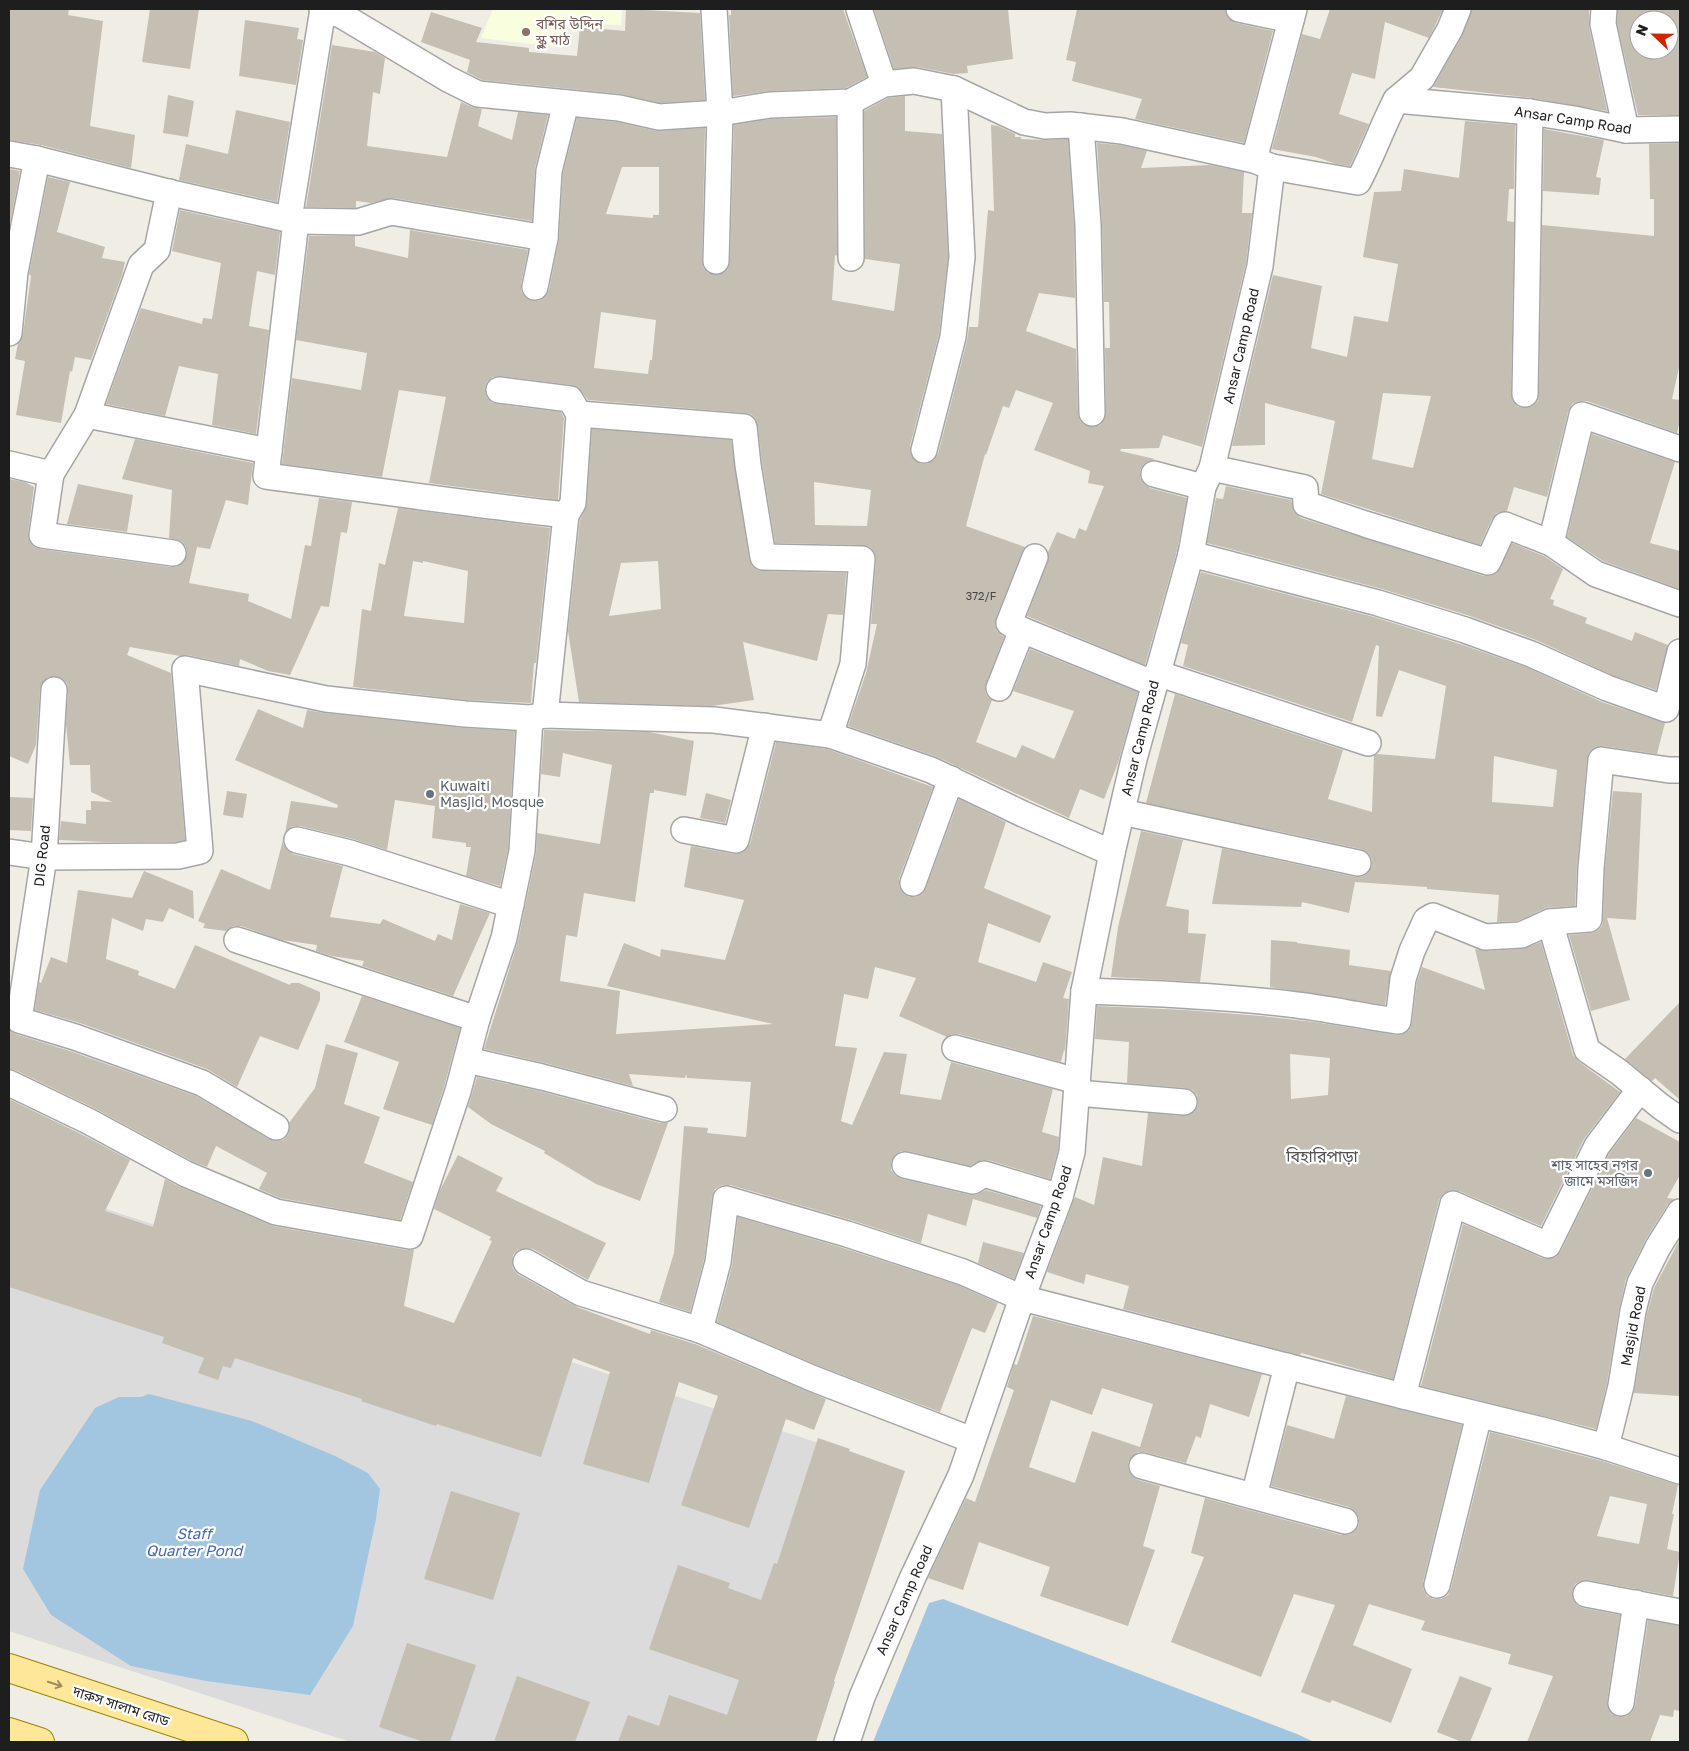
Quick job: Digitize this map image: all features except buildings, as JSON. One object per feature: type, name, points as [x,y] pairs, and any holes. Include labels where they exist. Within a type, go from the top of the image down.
[{"type":"main road","name":"দারুস সালাম রোড","points":[[9,1668],[234,1742]]},
{"type":"main road","points":[[9,1732],[40,1742]]},
{"type":"street","points":[[566,515],[483,506],[394,492],[266,476],[292,220],[322,9],[340,15],[448,79],[478,94],[619,108],[659,117],[720,113],[770,105],[850,102],[884,84],[914,82],[954,89],[1024,122],[1045,126],[1081,126],[1122,131],[1358,182],[1369,162],[1380,131],[1396,100],[1422,78],[1450,29],[1458,9]]},
{"type":"street","points":[[714,9],[720,113],[716,261]]},
{"type":"street","points":[[859,9],[884,84]]},
{"type":"street","points":[[1239,9],[1293,15]]},
{"type":"street","points":[[1604,9],[1603,24],[1626,130]]},
{"type":"street","name":"Ansar Camp Road","points":[[848,1742],[862,1697],[912,1579],[960,1475],[1022,1298],[1060,1197],[1072,1152],[1084,991],[1112,853],[1156,678],[1191,554],[1260,266],[1263,163],[1293,15]]},
{"type":"street","points":[[924,450],[953,337],[962,257],[954,89]]},
{"type":"street","name":"Ansar Camp Road","points":[[1396,100],[1530,112],[1626,130],[1680,129]]},
{"type":"street","points":[[850,102],[851,258]]},
{"type":"street","points":[[535,286],[545,238],[549,171],[566,103]]},
{"type":"street","points":[[1525,394],[1530,112]]},
{"type":"street","points":[[1081,126],[1088,226],[1092,413]]},
{"type":"street","points":[[9,154],[292,220],[358,222],[391,212],[545,238]]},
{"type":"street","points":[[9,333],[15,272],[37,159]]},
{"type":"street","points":[[169,192],[157,250],[141,265],[87,415],[51,474],[42,535],[173,552]]},
{"type":"street","points":[[9,1083],[88,1120],[186,1174],[276,1212],[410,1236],[458,1091],[477,1019],[504,938],[522,851],[538,717],[566,515],[573,503],[579,414],[570,399],[499,390]]},
{"type":"street","points":[[579,414],[744,427],[748,466],[763,557],[862,559],[853,664],[830,735]]},
{"type":"street","points":[[87,415],[269,451]]},
{"type":"street","points":[[1551,543],[1582,415],[1680,449]]},
{"type":"street","points":[[9,464],[51,474]]},
{"type":"street","points":[[1154,474],[1305,488],[1306,504],[1488,562],[1505,525],[1551,543],[1596,574],[1680,604]]},
{"type":"street","points":[[1191,554],[1378,603],[1465,630],[1530,654],[1607,688],[1666,709],[1680,652]]},
{"type":"street","points":[[1035,557],[1009,623],[1022,630],[1156,678],[1368,743]]},
{"type":"street","points":[[998,688],[1022,630]]},
{"type":"street","points":[[9,852],[44,857],[178,856],[200,851],[186,669],[326,699],[465,714],[714,720],[830,735],[931,770],[1023,814],[1112,853]]},
{"type":"street","name":"DIG Road","points":[[54,690],[44,857],[19,1020],[75,1037],[202,1083],[276,1127]]},
{"type":"street","points":[[684,830],[736,840],[765,726]]},
{"type":"street","points":[[1084,991],[1247,999],[1398,1021],[1403,979],[1412,951],[1426,920],[1432,916],[1485,937],[1520,935],[1550,922],[1589,919],[1591,868],[1601,760],[1680,770]]},
{"type":"street","points":[[914,883],[951,779]]},
{"type":"street","points":[[1122,812],[1358,863]]},
{"type":"street","points":[[297,840],[350,853],[511,905]]},
{"type":"street","points":[[1550,922],[1587,1050],[1680,1120]]},
{"type":"street","points":[[237,940],[477,1019]]},
{"type":"street","points":[[955,1048],[1077,1087],[1184,1102]]},
{"type":"street","points":[[467,1060],[664,1109]]},
{"type":"street","points":[[1403,1396],[1454,1204],[1548,1244],[1597,1146],[1640,1089]]},
{"type":"street","points":[[905,1166],[973,1181],[984,1174],[1060,1197]]},
{"type":"street","points":[[700,1330],[718,1262],[726,1199],[847,1234],[962,1272],[1022,1298],[1606,1447],[1680,1471]]},
{"type":"street","name":"Masjid Road","points":[[1606,1447],[1621,1386],[1633,1311],[1640,1283],[1658,1247],[1680,1212]]},
{"type":"street","points":[[526,1262],[581,1293],[700,1330],[814,1379],[972,1440]]},
{"type":"street","points":[[1254,1496],[1287,1366]]},
{"type":"street","points":[[1437,1585],[1478,1415]]},
{"type":"street","points":[[1142,1466],[1345,1521]]},
{"type":"street","points":[[1586,1594],[1680,1612]]},
{"type":"street","points":[[1621,1704],[1636,1603]]},
{"type":"shaded area","name":"বশির উদ্দিন স্কুল মাঠ","points":[[493,9],[622,9],[621,25],[569,23],[566,48],[481,38]]},
{"type":"shaded area","points":[[9,1177],[858,1456],[766,1742],[350,1742],[9,1631]]},
{"type":"water","name":"Staff Quarter Pond","points":[[149,1394],[252,1421],[335,1456],[368,1473],[380,1489],[376,1519],[353,1626],[310,1695],[206,1681],[131,1666],[51,1615],[23,1569],[40,1490],[95,1408],[119,1397],[141,1397]]},
{"type":"water","points":[[943,1599],[1314,1742],[873,1742],[929,1603]]},
{"type":"place","name":"বশির উদ্দিন স্কুল মাঠ","points":[[526,32]]},
{"type":"place","name":"Kuwaiti Masjid, Mosque","points":[[430,794]]},
{"type":"place","name":"শাহ সাহেব নগর জামে মসজিদ","points":[[1648,1173]]},
{"type":"district","name":"বিহারিপাড়া","points":[[1322,1156]]}]
